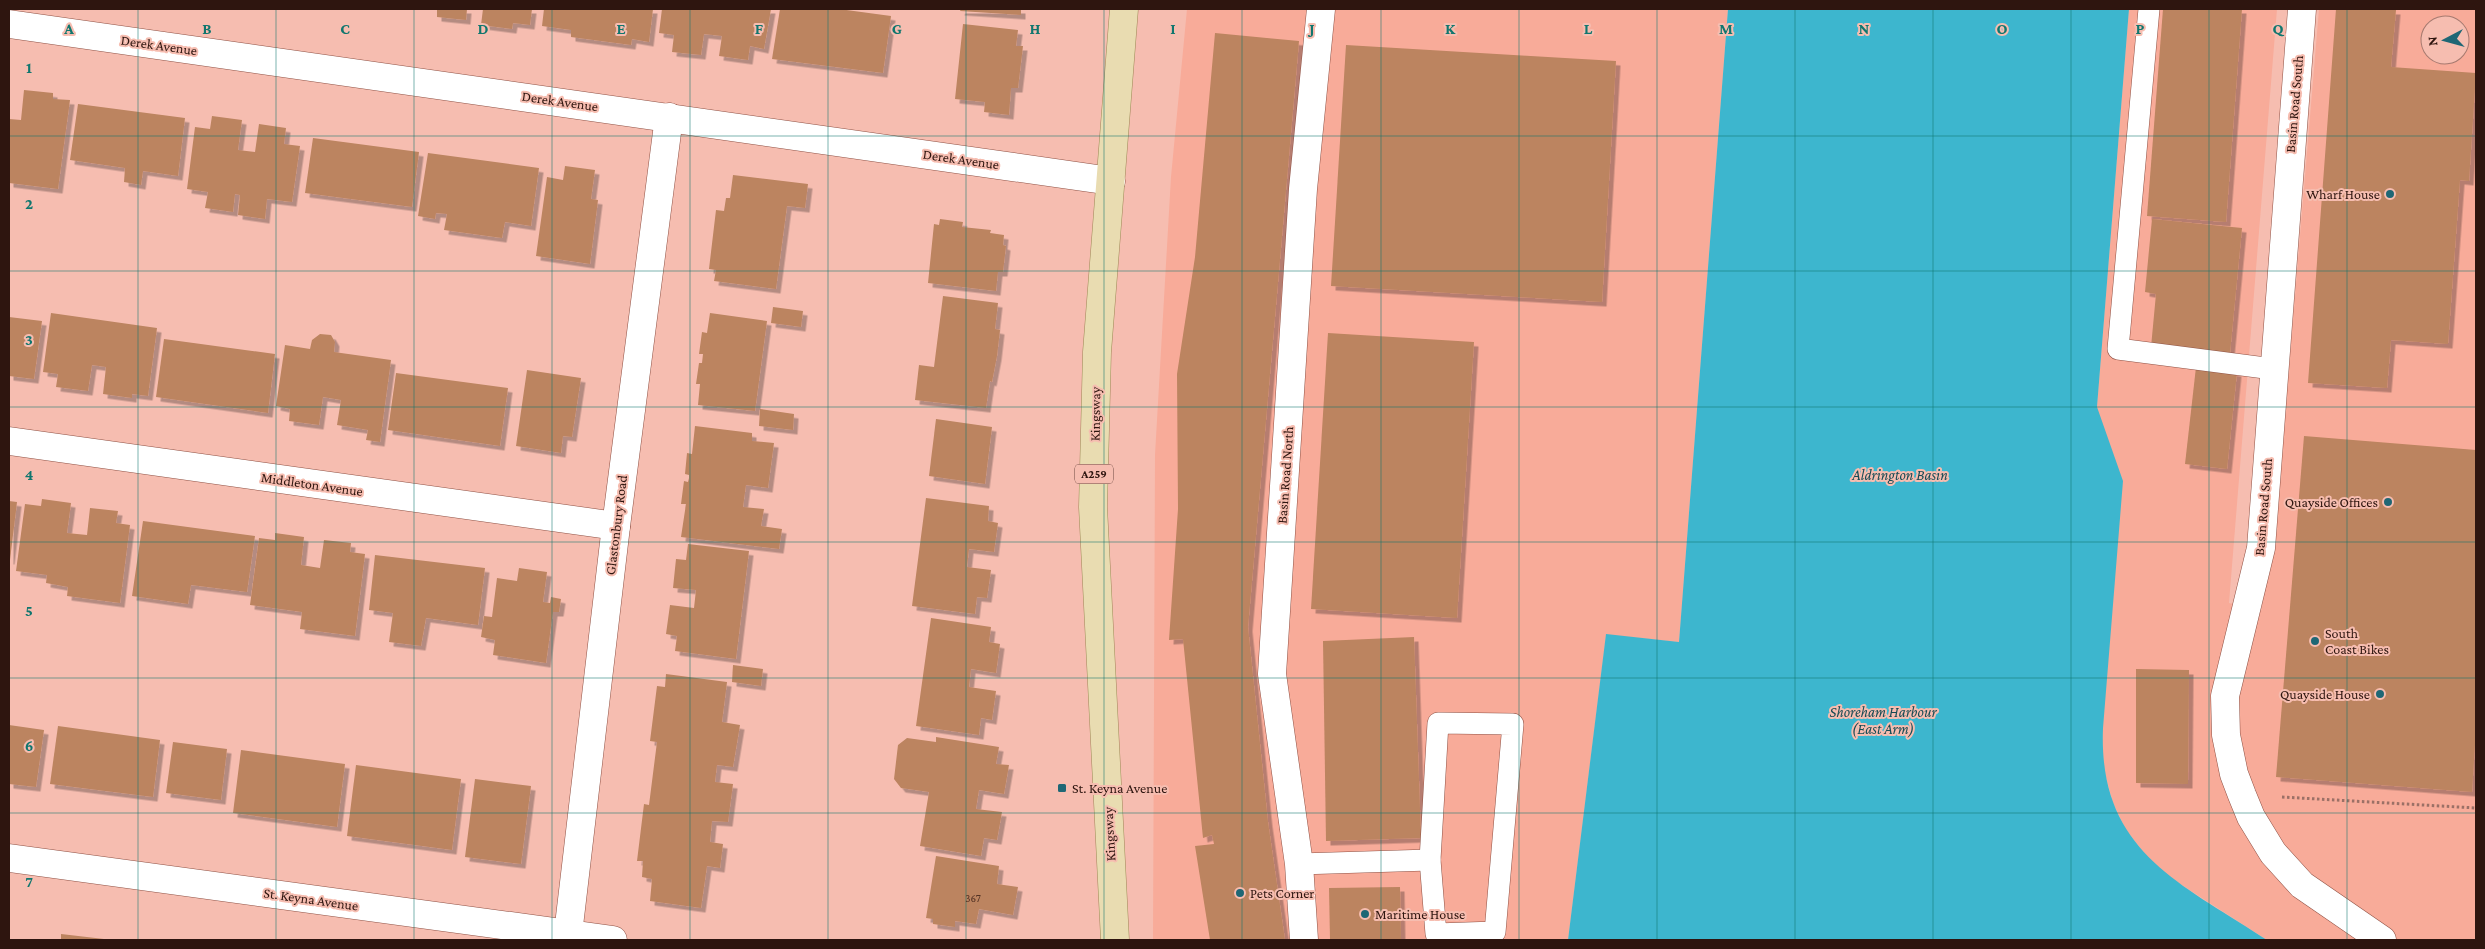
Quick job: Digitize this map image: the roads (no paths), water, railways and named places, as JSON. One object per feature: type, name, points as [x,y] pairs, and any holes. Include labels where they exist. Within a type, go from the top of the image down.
[{"type":"main road","name":"Kingsway","points":[[1115,940],[1093,507],[1097,352],[1124,9]]},
{"type":"street","name":"Basin Road North","points":[[1304,940],[1298,864],[1272,674],[1303,189],[1321,9]]},
{"type":"street","name":"Basin Road South","points":[[2302,9],[2273,369],[2261,548],[2225,696],[2226,735],[2234,774],[2242,795],[2251,817],[2273,853],[2302,885],[2382,940]]},
{"type":"street","name":"Derek Avenue","points":[[9,24],[669,116],[1111,181]]},
{"type":"street","name":"Glastonbury Road","points":[[568,934],[616,526],[669,116]]},
{"type":"street","name":"Middleton Avenue","points":[[9,441],[616,526]]},
{"type":"street","name":"St. Keyna Avenue","points":[[9,858],[613,940]]},
{"type":"lane","points":[[2149,9],[2118,349],[2273,369]]},
{"type":"lane","points":[[1438,722],[1512,724],[1494,932],[1436,934],[1430,860],[1438,722]]},
{"type":"lane","points":[[1298,864],[1430,860]]},
{"type":"water","name":"Shoreham Harbour (East Arm)","points":[[1728,9],[2129,9],[2097,407],[2123,481],[2103,728],[2105,770],[2114,805],[2129,834],[2150,858],[2175,880],[2267,940],[1568,940],[1606,634],[1679,642]]},
{"type":"place","name":"Wharf House","points":[[2390,194]]},
{"type":"place","name":"Quayside Offices","points":[[2388,502]]},
{"type":"place","name":"South Coast Bikes","points":[[2315,641]]},
{"type":"place","name":"Quayside House","points":[[2380,694]]},
{"type":"place","name":"St. Keyna Avenue","points":[[1062,788]]},
{"type":"place","name":"Pets Corner","points":[[1240,893]]},
{"type":"place","name":"Maritime House","points":[[1365,914]]},
{"type":"water label","name":"Aldrington Basin","points":[[1900,475]]}]
